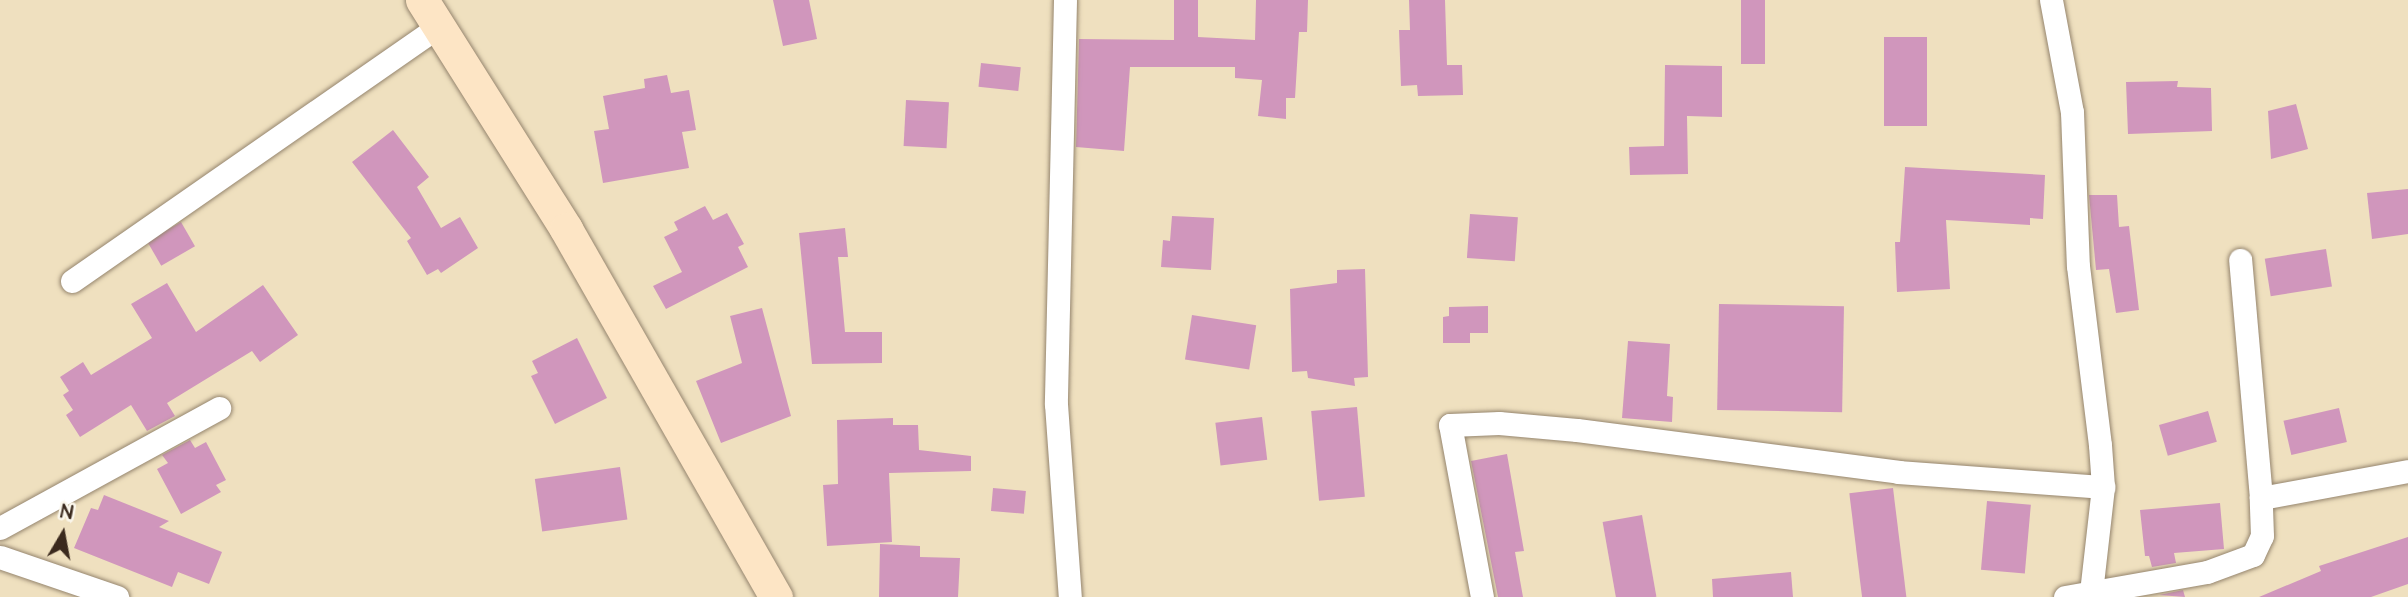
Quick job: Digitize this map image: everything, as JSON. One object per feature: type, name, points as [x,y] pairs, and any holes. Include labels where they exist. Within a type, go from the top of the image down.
[{"type":"main road","points":[[431,12],[566,229],[776,597]]},
{"type":"street","points":[[1065,0],[1056,404],[1070,597]]},
{"type":"street","points":[[2051,0],[2072,112],[2078,266],[2103,487],[2091,592]]},
{"type":"street","points":[[72,281],[431,12]]},
{"type":"street","points":[[2065,597],[2207,572],[2253,555],[2262,536],[2261,498],[2240,260]]},
{"type":"street","points":[[0,528],[219,408]]},
{"type":"street","points":[[1482,597],[1450,425],[1499,423],[1577,430],[1899,472],[2103,487]]},
{"type":"street","points":[[2261,498],[2408,471]]},
{"type":"street","points":[[0,557],[117,597]]},
{"type":"building","points":[[773,0],[809,0],[817,39],[783,46]]},
{"type":"building","points":[[1174,0],[1198,0],[1198,37],[1255,40],[1256,0],[1308,0],[1307,32],[1299,32],[1295,98],[1286,98],[1286,119],[1258,116],[1262,80],[1235,78],[1235,67],[1130,67],[1124,151],[1076,147],[1079,39],[1174,40]]},
{"type":"building","points":[[1409,0],[1445,0],[1447,65],[1462,65],[1463,95],[1418,96],[1417,85],[1401,86],[1399,30],[1410,30]]},
{"type":"building","points":[[1741,0],[1765,0],[1765,64],[1741,64]]},
{"type":"building","points":[[1884,37],[1927,37],[1927,126],[1884,126]]},
{"type":"building","points":[[981,63],[1021,67],[1018,91],[978,87]]},
{"type":"building","points":[[1665,65],[1722,66],[1722,117],[1687,116],[1688,174],[1630,175],[1629,147],[1664,146]]},
{"type":"building","points":[[667,75],[671,93],[689,90],[696,130],[682,132],[689,168],[603,183],[594,131],[609,129],[603,96],[645,88],[644,79]]},
{"type":"building","points":[[2178,81],[2177,87],[2211,88],[2212,131],[2128,134],[2126,82]]},
{"type":"building","points":[[906,100],[949,102],[947,148],[904,146]]},
{"type":"building","points":[[2296,104],[2308,149],[2271,159],[2268,111]]},
{"type":"building","points":[[393,130],[429,177],[417,187],[441,228],[460,217],[478,248],[441,273],[438,269],[427,275],[407,241],[411,238],[352,162]]},
{"type":"building","points":[[1905,167],[2045,175],[2043,219],[2030,218],[2030,225],[1946,220],[1950,289],[1897,292],[1895,242],[1900,242]]},
{"type":"building","points":[[2408,189],[2408,234],[2372,239],[2367,193]]},
{"type":"building","points":[[2089,195],[2117,195],[2119,227],[2129,226],[2139,310],[2116,313],[2109,269],[2096,270]]},
{"type":"building","points":[[705,206],[713,220],[727,213],[744,244],[738,247],[748,267],[666,309],[653,286],[682,272],[664,237],[678,230],[674,222]]},
{"type":"building","points":[[1470,214],[1518,217],[1515,261],[1467,258]]},
{"type":"building","points":[[1172,216],[1214,218],[1211,270],[1161,267],[1163,240],[1170,241]]},
{"type":"building","points":[[181,222],[195,246],[161,266],[147,241]]},
{"type":"building","points":[[845,228],[848,257],[838,257],[845,332],[882,332],[882,363],[812,364],[799,233]]},
{"type":"building","points":[[2326,249],[2332,287],[2271,296],[2265,259]]},
{"type":"building","points":[[1365,269],[1368,377],[1354,378],[1355,386],[1308,378],[1307,371],[1292,372],[1290,289],[1337,283],[1337,270]]},
{"type":"building","points":[[167,283],[196,332],[263,285],[298,335],[260,362],[252,351],[167,403],[175,416],[147,431],[131,405],[80,437],[66,415],[73,410],[63,395],[69,391],[60,377],[83,362],[91,375],[152,338],[131,304]]},
{"type":"building","points":[[1719,304],[1844,306],[1842,412],[1717,410]]},
{"type":"building","points":[[1488,306],[1488,333],[1470,333],[1470,343],[1443,343],[1443,317],[1449,316],[1449,307]]},
{"type":"building","points":[[762,308],[791,416],[721,443],[696,381],[742,363],[730,316]]},
{"type":"building","points":[[1192,315],[1256,325],[1249,370],[1185,359]]},
{"type":"building","points":[[577,338],[607,398],[555,424],[531,376],[538,373],[532,361]]},
{"type":"building","points":[[1628,341],[1670,344],[1667,396],[1673,397],[1672,422],[1622,418]]},
{"type":"building","points":[[1357,407],[1365,497],[1319,501],[1311,411]]},
{"type":"building","points":[[2339,408],[2347,442],[2291,455],[2283,421]]},
{"type":"building","points":[[2208,411],[2217,442],[2168,456],[2159,425]]},
{"type":"building","points":[[1262,417],[1267,460],[1221,465],[1215,423]]},
{"type":"building","points":[[893,418],[893,425],[918,425],[919,450],[971,456],[971,471],[889,473],[892,542],[827,546],[823,485],[838,484],[837,420]]},
{"type":"building","points":[[190,440],[195,448],[206,442],[226,480],[216,485],[221,492],[181,514],[157,469],[168,463],[162,455]]},
{"type":"building","points":[[1507,454],[1524,551],[1515,552],[1523,597],[1498,597],[1471,461]]},
{"type":"building","points":[[620,467],[627,519],[542,531],[535,479]]},
{"type":"building","points":[[993,488],[1026,491],[1024,514],[991,511]]},
{"type":"building","points":[[1893,488],[1906,597],[1862,597],[1849,493]]},
{"type":"building","points":[[104,495],[169,521],[159,527],[222,552],[209,584],[178,572],[172,587],[74,548],[91,508],[98,510]]},
{"type":"building","points":[[1987,501],[2031,505],[2025,574],[1981,570]]},
{"type":"building","points":[[2220,503],[2224,549],[2174,553],[2176,563],[2152,567],[2149,556],[2145,556],[2140,510]]},
{"type":"building","points":[[1642,515],[1656,597],[1616,597],[1603,522]]},
{"type":"building","points":[[2408,537],[2408,584],[2371,597],[2259,597],[2321,571],[2319,566]]},
{"type":"building","points":[[880,544],[920,546],[920,557],[960,558],[958,597],[879,597]]},
{"type":"building","points":[[1791,572],[1793,597],[1713,597],[1712,579]]},
{"type":"building","points":[[2183,590],[2185,597],[2159,595]]}]
